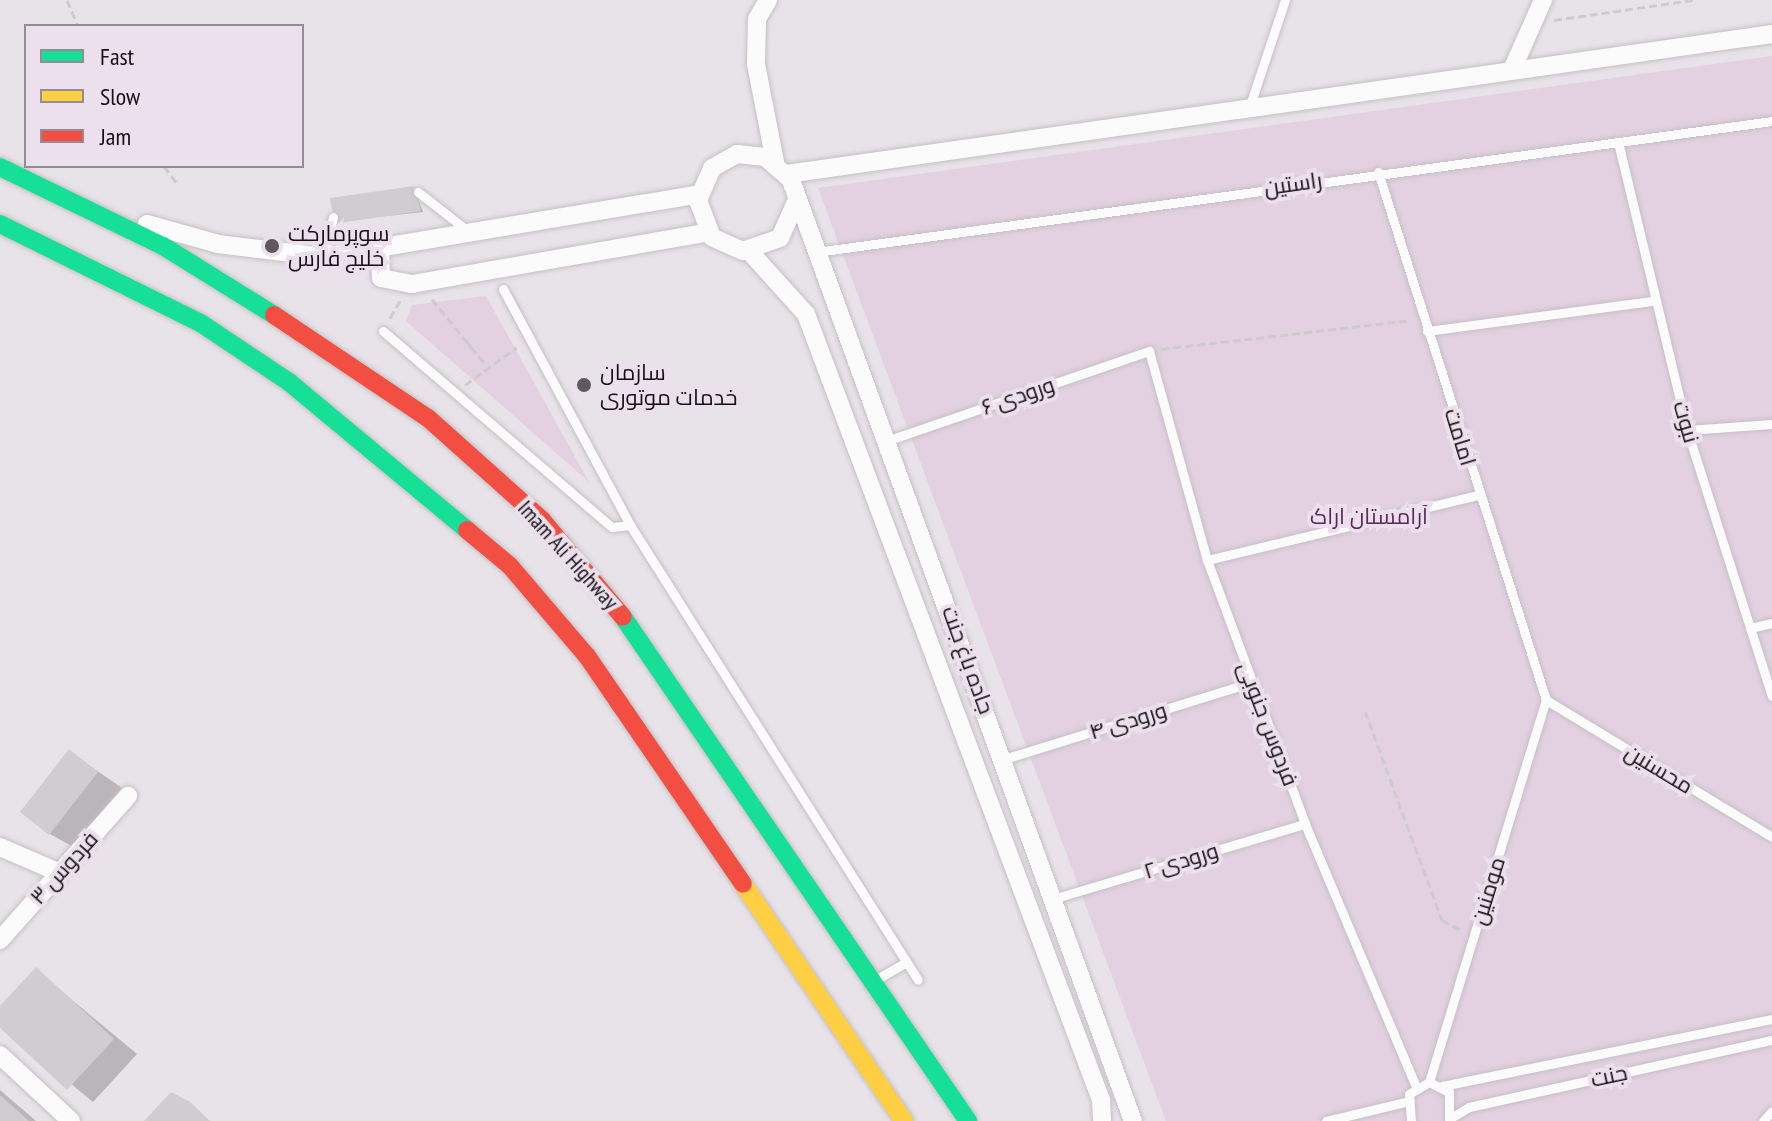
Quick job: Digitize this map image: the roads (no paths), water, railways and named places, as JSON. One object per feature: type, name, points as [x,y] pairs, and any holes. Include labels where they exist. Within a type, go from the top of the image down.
[{"type":"highway","name":"Imam Ali Highway","points":[[0,165],[202,269],[428,418],[542,520],[629,624],[968,1121]]},
{"type":"highway","points":[[0,224],[189,317],[289,382],[476,535],[587,656]]},
{"type":"highway","points":[[629,624],[564,555],[540,561],[587,656],[904,1121]]},
{"type":"street","points":[[380,250],[381,278],[412,284],[709,232],[749,251],[780,238],[796,202],[781,168],[756,64],[757,19],[768,0]]},
{"type":"street","points":[[1512,70],[1543,0]]},
{"type":"street","points":[[80,205],[218,244],[324,257],[699,194],[726,158],[748,153],[781,168],[1249,108],[1772,34]]},
{"type":"street","points":[[699,194],[709,232]]},
{"type":"street","name":"جاده باغ جنت","points":[[796,202],[1056,898],[1133,1121]]},
{"type":"street","name":"جاده باغ جنت","points":[[749,251],[790,287],[806,314],[1101,1100],[1102,1121]]},
{"type":"street","points":[[925,627],[952,617]]},
{"type":"street","name":"فردوس ۳","points":[[0,940],[128,796]]},
{"type":"street","points":[[0,847],[60,873]]},
{"type":"street","points":[[0,1055],[71,1121]]},
{"type":"lane","points":[[1249,108],[1285,0]]},
{"type":"lane","name":"راستین","points":[[816,252],[1378,172],[1772,121]]},
{"type":"lane","name":"نبوت","points":[[1618,142],[1653,301],[1687,430],[1772,696]]},
{"type":"lane","name":"امامت","points":[[1378,172],[1478,495],[1546,700]]},
{"type":"lane","points":[[418,192],[468,231]]},
{"type":"lane","points":[[324,257],[333,217]]},
{"type":"lane","points":[[503,289],[630,525],[918,980]]},
{"type":"lane","points":[[1427,331],[1653,301]]},
{"type":"lane","points":[[383,331],[612,527],[630,525]]},
{"type":"lane","name":"ورودی ۶","points":[[886,441],[1149,351]]},
{"type":"lane","name":"فردوس جنوبی","points":[[1149,351],[1207,560],[1305,824],[1416,1087]]},
{"type":"lane","points":[[1687,430],[1772,424]]},
{"type":"lane","points":[[1207,560],[1478,495]]},
{"type":"lane","points":[[1750,628],[1772,623]]},
{"type":"lane","name":"ورودی ۴","points":[[1004,759],[1252,682]]},
{"type":"lane","name":"محسنین","points":[[1546,700],[1772,837]]},
{"type":"lane","name":"مومنین","points":[[1429,1082],[1546,700]]},
{"type":"lane","name":"ورودی ۲","points":[[1056,898],[1305,824]]},
{"type":"lane","points":[[874,981],[907,962]]},
{"type":"lane","points":[[1326,1121],[1406,1102],[1416,1087],[1429,1082],[1442,1086],[1772,1019]]},
{"type":"lane","name":"جنت","points":[[1449,1120],[1469,1107],[1772,1040]]},
{"type":"lane","points":[[1442,1086],[1453,1101],[1449,1120]]},
{"type":"lane","points":[[1406,1102],[1410,1121]]},
{"type":"lane","points":[[1763,1121],[1772,1111]]},
{"type":"place","name":"سوپرمارکت خلیج فارس","points":[[272,246]]},
{"type":"place","name":"سازمان خدمات موتوری","points":[[584,385]]},
{"type":"park label","name":"آرامستان اراک","points":[[1369,517]]}]
